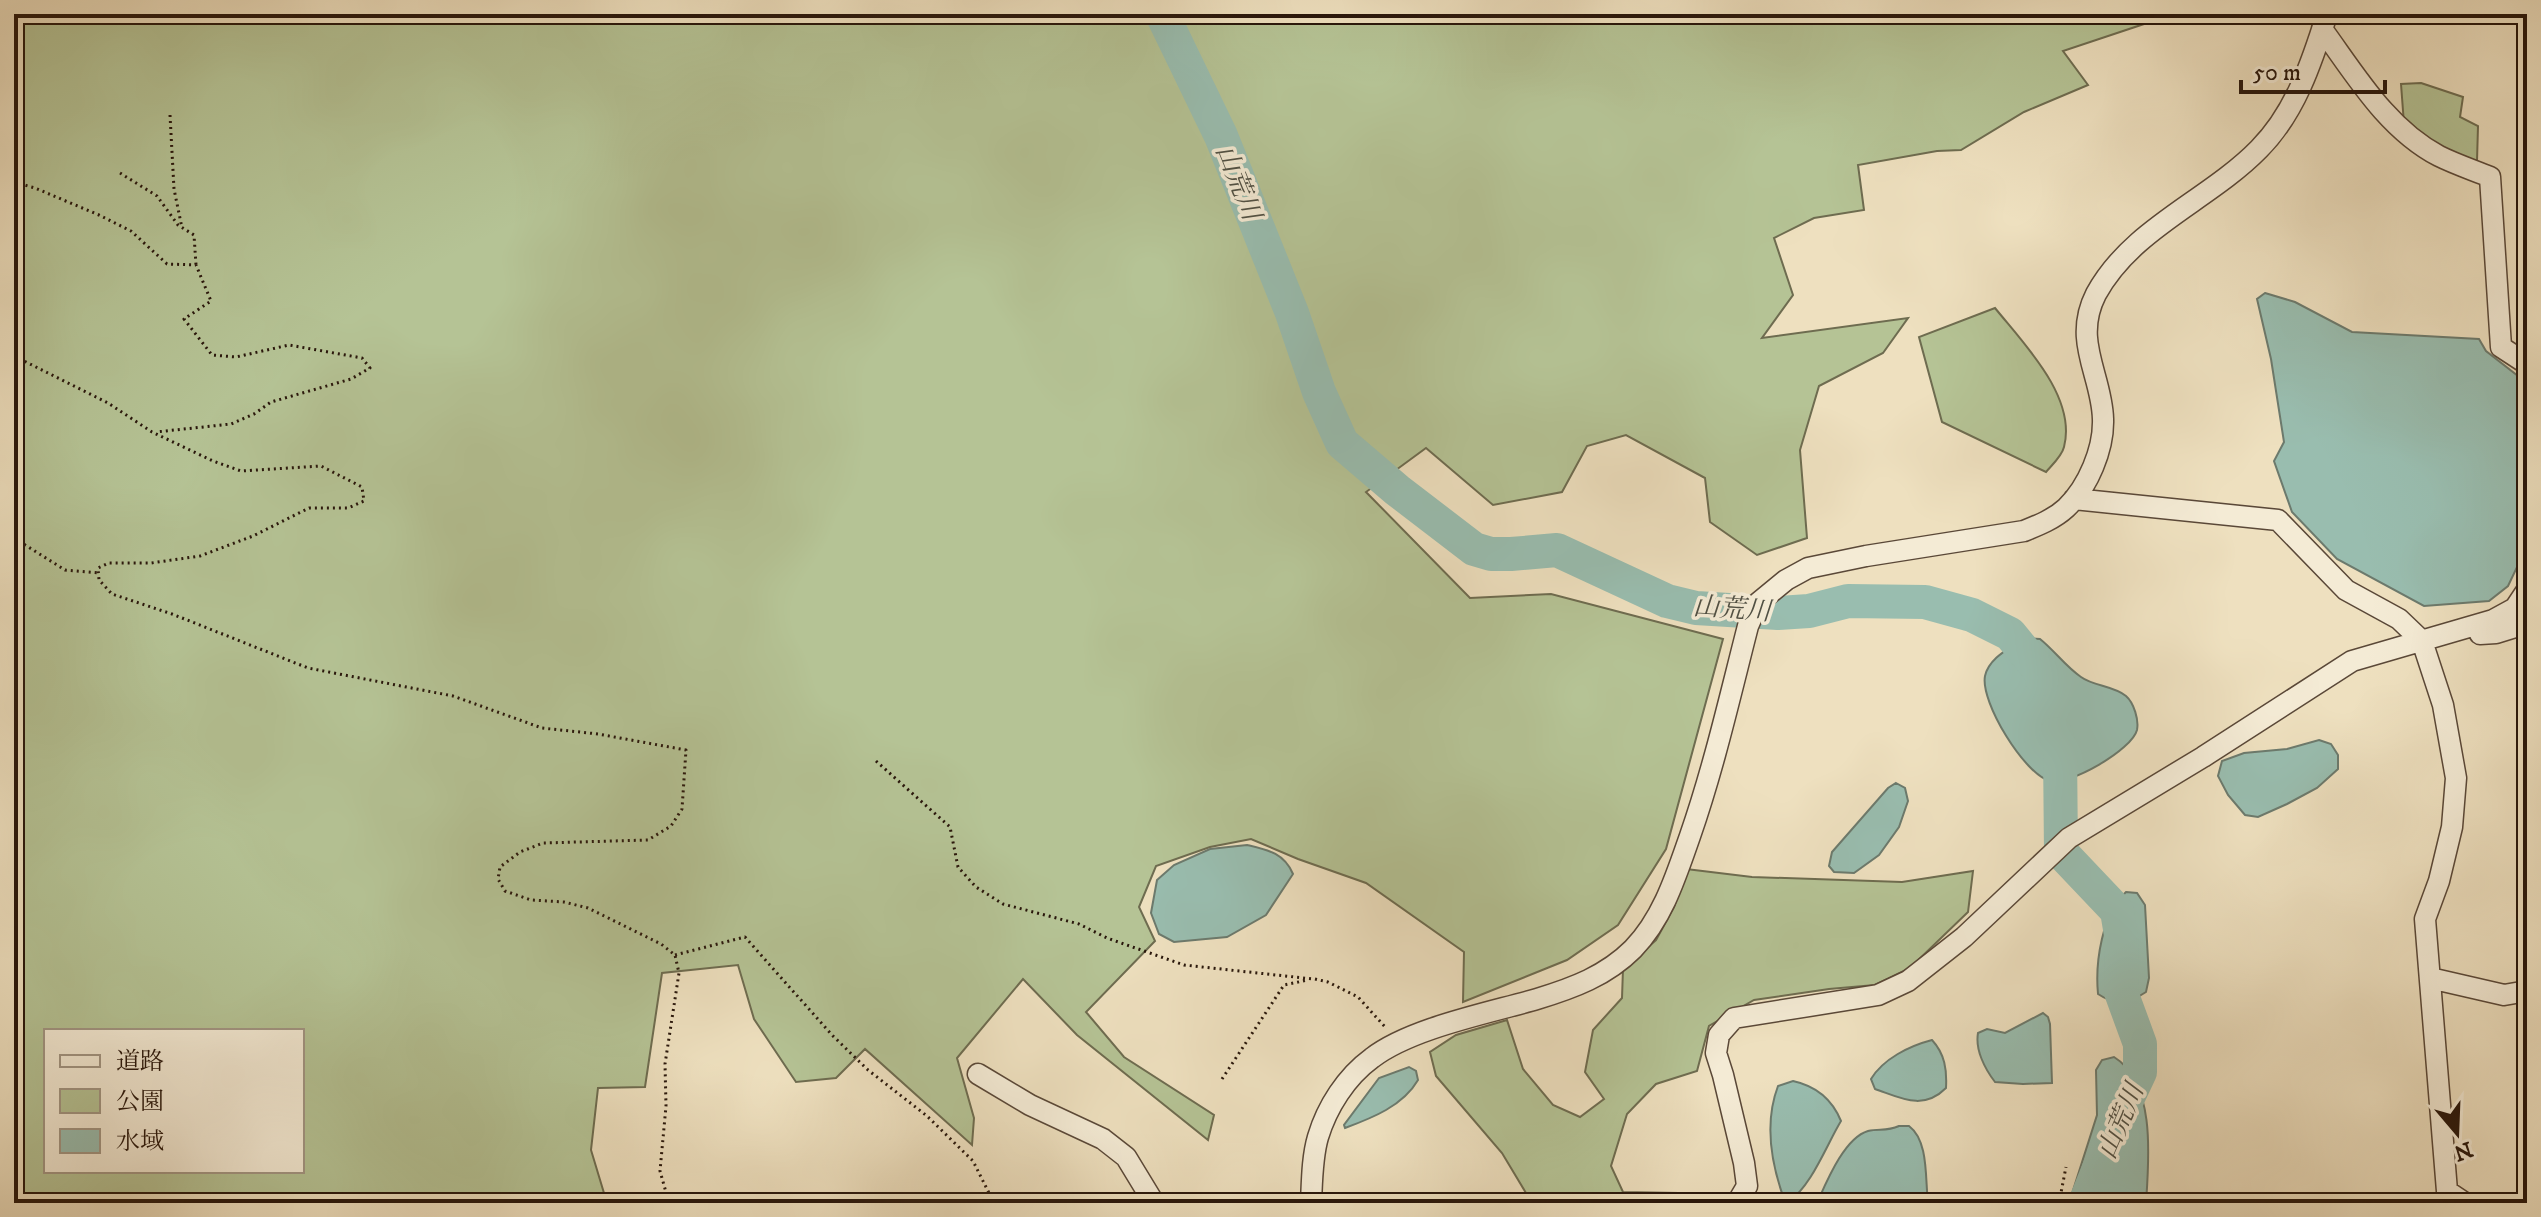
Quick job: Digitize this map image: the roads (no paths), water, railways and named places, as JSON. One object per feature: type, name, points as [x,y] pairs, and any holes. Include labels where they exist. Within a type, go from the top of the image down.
[{"type":"street","points":[[2324,22],[2383,112],[2438,155],[2490,177],[2501,347],[2527,364]]},
{"type":"street","points":[[1311,1203],[1317,1140],[1325,1115],[1346,1082],[1372,1057],[1432,1030],[1576,987],[1606,971],[1632,949],[1654,923],[1674,880],[1707,788],[1748,626],[1758,603],[1786,580],[1808,568],[2024,531],[2047,521],[2074,499],[2093,467],[2103,419],[2086,326],[2094,299],[2107,274],[2126,253],[2259,150],[2292,105],[2324,22]]},
{"type":"street","points":[[2074,499],[2278,520],[2346,590],[2431,638],[2496,633],[2525,624],[2527,627]]},
{"type":"street","points":[[1737,1203],[1747,1186],[1744,1163],[1716,1053],[1719,1035],[1734,1018],[1878,995],[1908,981],[1964,937],[2069,838],[2352,661],[2493,620],[2515,608],[2527,590]]},
{"type":"street","points":[[2431,638],[2456,778],[2452,827],[2439,881],[2425,919],[2447,1191],[2465,1203]]},
{"type":"street","points":[[2430,978],[2504,995],[2527,991]]},
{"type":"street","points":[[978,1074],[1030,1105],[1103,1139],[1126,1157],[1154,1203]]},
{"type":"water","points":[[2265,293],[2295,302],[2352,332],[2479,339],[2486,351],[2527,383],[2527,517],[2519,563],[2508,586],[2489,601],[2424,606],[2337,559],[2292,512],[2274,461],[2284,442],[2271,359],[2257,299]]},
{"type":"water","points":[[2024,638],[2040,639],[2081,677],[2116,690],[2129,699],[2135,712],[2137,730],[2124,747],[2099,765],[2059,781],[2040,776],[2029,766],[2006,736],[1985,688],[1985,676],[1991,664]]},
{"type":"water","points":[[2319,740],[2331,744],[2338,755],[2338,769],[2317,788],[2258,817],[2245,815],[2228,795],[2218,776],[2222,761],[2244,753],[2287,749]]},
{"type":"water","points":[[1896,783],[1905,788],[1908,801],[1899,827],[1879,855],[1854,873],[1834,872],[1829,866],[1832,852],[1888,788]]},
{"type":"water","points":[[1247,845],[1280,857],[1293,874],[1266,915],[1227,937],[1174,942],[1159,934],[1151,913],[1157,880],[1174,865],[1210,849]]},
{"type":"water","points":[[2126,892],[2137,893],[2145,905],[2149,978],[2146,992],[2128,1001],[2116,1002],[2098,994],[2098,968],[2106,926]]},
{"type":"water","points":[[2043,1013],[2050,1024],[2052,1083],[1995,1082],[1982,1059],[1978,1033],[1987,1029],[2005,1033]]},
{"type":"water","points":[[1932,1040],[1944,1062],[1946,1088],[1920,1101],[1903,1099],[1875,1089],[1871,1079],[1882,1065],[1914,1046]]},
{"type":"water","points":[[2114,1057],[2128,1069],[2143,1103],[2148,1144],[2146,1203],[2069,1203],[2097,1115],[2096,1070],[2102,1060]]},
{"type":"water","points":[[1409,1067],[1416,1071],[1418,1080],[1404,1097],[1376,1115],[1345,1128],[1344,1125],[1379,1078]]},
{"type":"water","points":[[1793,1081],[1809,1086],[1822,1095],[1841,1121],[1811,1176],[1789,1201],[1784,1199],[1776,1171],[1770,1129],[1778,1086]]},
{"type":"water","points":[[1909,1126],[1920,1141],[1928,1203],[1817,1203],[1837,1162],[1851,1142],[1868,1131]]},
{"type":"waterway","name":"山荒川","points":[[1162,14],[1221,136],[1292,313],[1319,392],[1342,443],[1474,549],[1491,554],[1557,550],[1667,601],[1696,608],[1778,613],[1809,611],[1848,601],[1925,602],[1972,615],[2010,634],[2041,672],[2042,679]]},
{"type":"waterway","name":"山荒川","points":[[2056,734],[2060,750],[2061,852],[2117,911],[2122,941],[2121,992],[2140,1044],[2140,1072],[2085,1203]]}]
